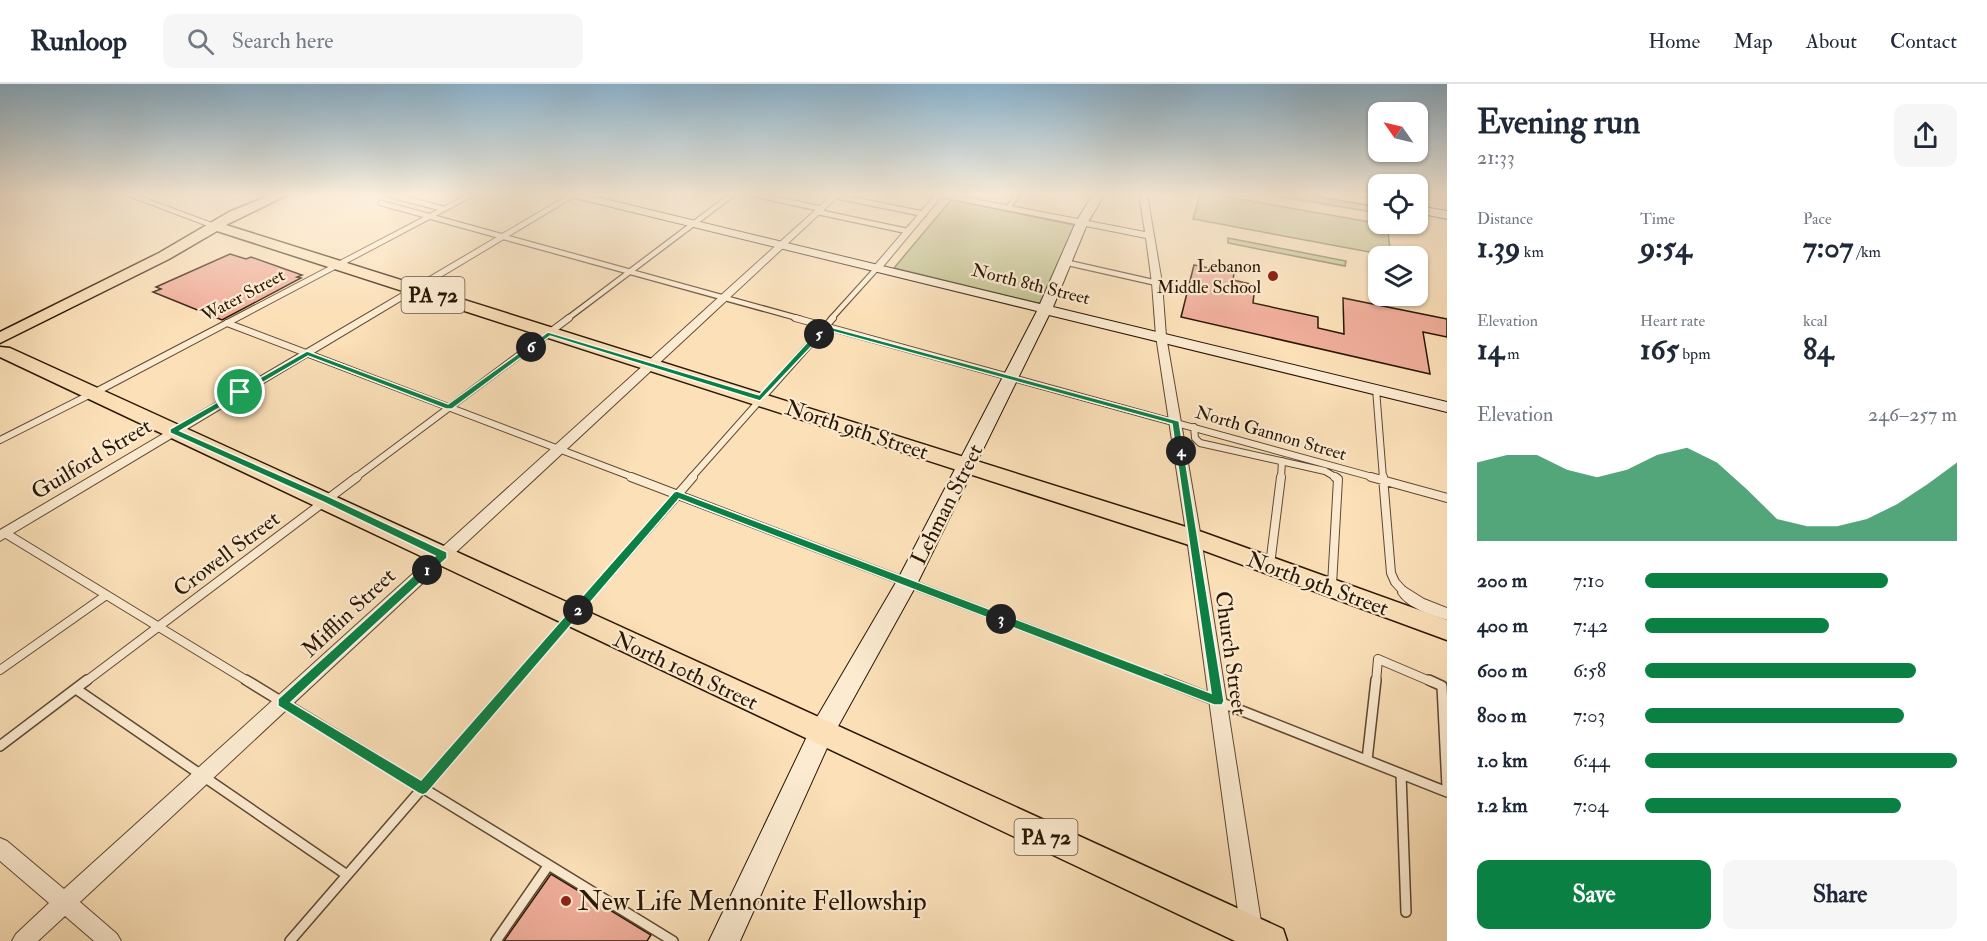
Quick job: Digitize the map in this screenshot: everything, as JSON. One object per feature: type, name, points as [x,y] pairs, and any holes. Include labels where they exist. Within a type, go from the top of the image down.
[{"type":"main road","name":"PA 72","points":[[4,343],[202,234]]},
{"type":"main road","name":"North 9th Street","points":[[242,234],[548,334],[760,398],[1194,538],[1447,630]]},
{"type":"main road","name":"North 10th Street","points":[[4,343],[93,393],[173,431],[327,500],[1258,938]]},
{"type":"street","name":"Water Street","points":[[93,393],[396,234]]},
{"type":"street","name":"Guilford Street","points":[[2,535],[173,431],[508,234]]},
{"type":"street","name":"North 8th Street","points":[[740,234],[1447,406]]},
{"type":"street","name":"Mifflin Street","points":[[22,941],[793,234]]},
{"type":"street","points":[[878,267],[905,234]]},
{"type":"street","name":"Lehman Street","points":[[724,941],[822,732],[907,582],[1046,307],[1077,234]]},
{"type":"street","points":[[1140,234],[1150,236]]},
{"type":"street","name":"Church Street","points":[[1150,236],[1157,283],[1161,336],[1258,938]]},
{"type":"street","points":[[1405,593],[1419,603],[1447,614]]},
{"type":"street","points":[[0,848],[110,941]]},
{"type":"lane","name":"North Gannon Street","points":[[486,234],[1447,498]]},
{"type":"lane","name":"Crowell Street","points":[[0,746],[679,234]]},
{"type":"lane","points":[[1064,262],[1157,283]]},
{"type":"lane","points":[[290,941],[760,398],[878,267]]},
{"type":"lane","points":[[227,323],[1218,701],[1447,792]]},
{"type":"lane","points":[[1376,389],[1391,573],[1395,582],[1405,593]]},
{"type":"lane","points":[[0,440],[93,393]]},
{"type":"lane","points":[[1194,427],[1195,438],[1200,443],[1325,471],[1338,478],[1331,588]]},
{"type":"lane","points":[[1270,565],[1279,504],[1282,461]]},
{"type":"lane","points":[[2,535],[158,627],[673,941]]},
{"type":"lane","points":[[0,670],[105,596]]},
{"type":"lane","points":[[1367,760],[1378,659],[1442,686],[1447,787]]},
{"type":"lane","points":[[76,689],[347,875]]},
{"type":"lane","points":[[1401,774],[1406,912]]},
{"type":"lane","points":[[496,941],[548,866]]},
{"type":"green space","points":[[923,234],[1075,234],[1042,304],[894,268]]},
{"type":"green space","points":[[1273,234],[1368,234],[1388,234],[1390,246],[1368,246],[1368,252]]},
{"type":"green space","points":[[1228,238],[1346,261],[1345,266],[1228,243]]},
{"type":"building","points":[[230,254],[246,259],[251,257],[302,275],[297,277],[301,278],[222,320],[153,292],[161,289],[156,287]]},
{"type":"building","name":"Lebanon Middle School","points":[[1194,265],[1234,273],[1233,280],[1255,285],[1253,303],[1318,317],[1318,328],[1344,334],[1343,298],[1368,303],[1368,306],[1383,306],[1447,319],[1447,337],[1423,332],[1430,374],[1181,317]]},
{"type":"building","name":"New Life Mennonite Fellowship","points":[[551,874],[651,935],[647,941],[504,941]]},
{"type":"place","name":"Lebanon Middle School","points":[[1273,276]]},
{"type":"place","name":"New Life Mennonite Fellowship","points":[[566,901]]},
{"type":"route","points":[[825,327],[1176,422],[1218,701],[677,495],[423,788],[282,703],[443,555],[173,431],[240,392],[307,353],[449,407],[548,334],[760,398],[825,327]]}]
